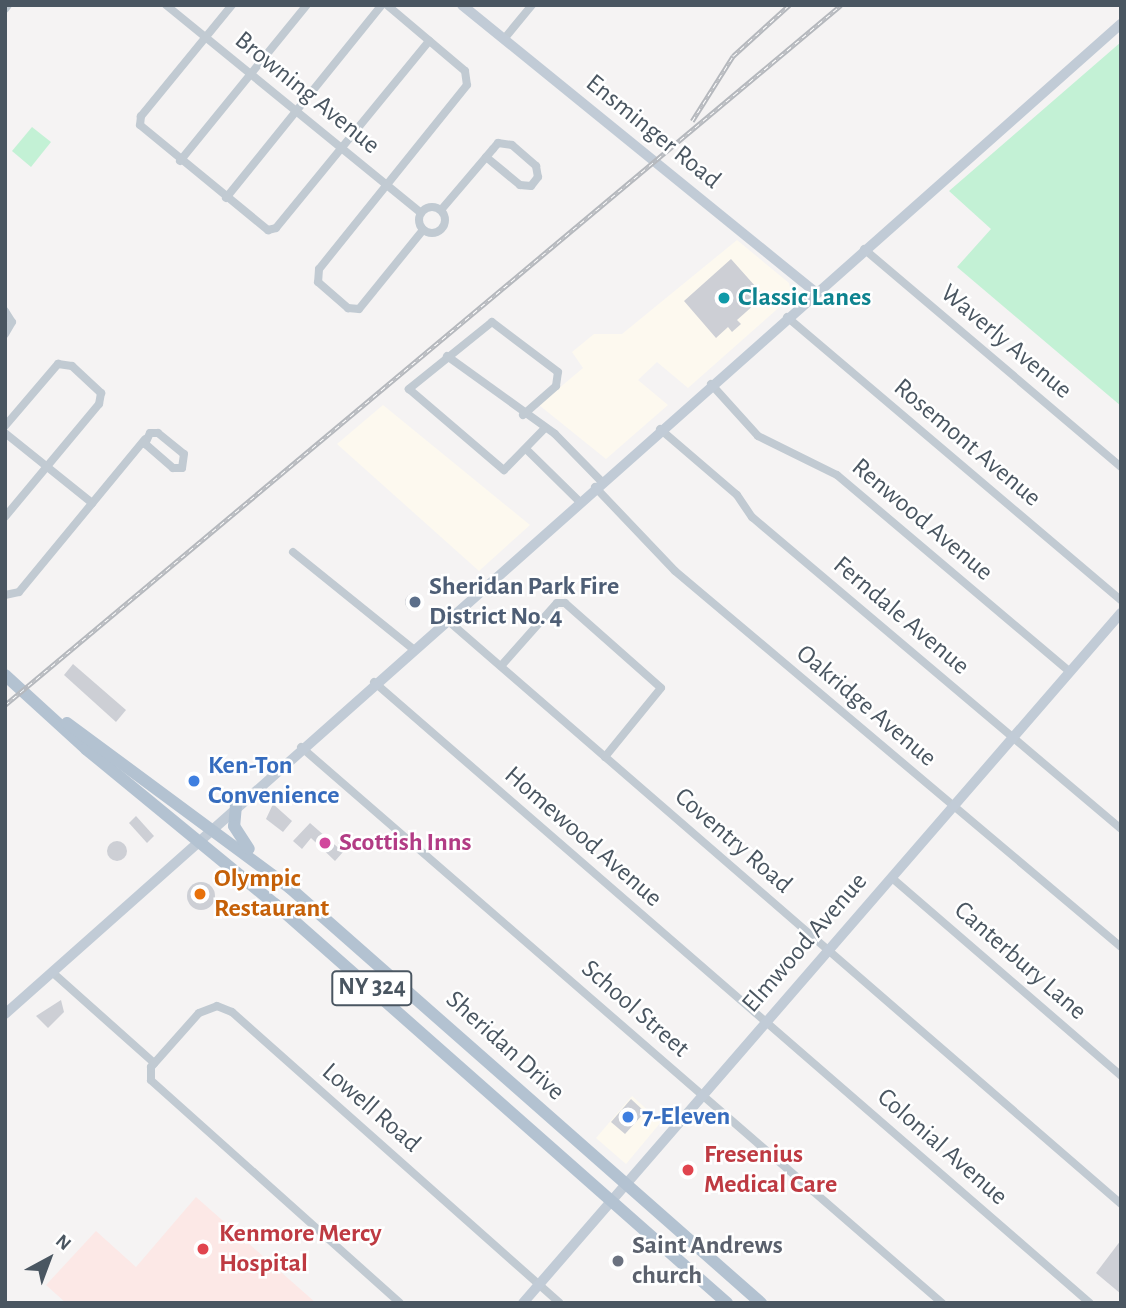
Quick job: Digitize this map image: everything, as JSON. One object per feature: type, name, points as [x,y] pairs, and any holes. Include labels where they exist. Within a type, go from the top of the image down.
[{"type":"main road","name":"Ensminger Road","points":[[462,5],[815,292]]},
{"type":"main road","points":[[5,1014],[412,648],[1121,24]]},
{"type":"main road","name":"Elmwood Avenue","points":[[523,1303],[1121,613]]},
{"type":"main road","name":"Sheridan Drive","points":[[5,675],[44,707],[268,870],[761,1303]]},
{"type":"main road","name":"Sheridan Drive","points":[[44,707],[86,749],[198,839],[329,951],[725,1301]]},
{"type":"main road","points":[[236,806],[237,833],[268,870]]},
{"type":"main road","points":[[329,951],[344,934]]},
{"type":"main road","points":[[459,1066],[474,1049]]},
{"type":"main road","points":[[725,1301],[737,1282]]},
{"type":"street","name":"Browning Avenue","points":[[166,5],[421,213]]},
{"type":"street","points":[[232,5],[140,121],[144,131],[264,229],[272,230],[429,41]]},
{"type":"street","points":[[180,161],[307,5]]},
{"type":"street","points":[[226,198],[384,5],[465,71],[467,85],[319,269],[320,285],[348,308],[359,309],[424,230],[443,229],[441,210]]},
{"type":"street","points":[[504,39],[532,5]]},
{"type":"street","points":[[424,230],[421,213],[441,210],[486,157],[498,143],[512,145],[536,166],[538,177],[531,186],[520,185],[486,157]]},
{"type":"street","name":"Waverly Avenue","points":[[864,249],[1121,467]]},
{"type":"street","points":[[5,311],[12,322],[5,334]]},
{"type":"street","name":"Rosemont Avenue","points":[[787,317],[1121,600]]},
{"type":"street","points":[[523,415],[556,386],[556,369],[492,322],[410,387],[411,394],[504,470],[544,429]]},
{"type":"street","name":"Oakridge Avenue","points":[[447,356],[544,429],[598,484],[675,571],[1121,947]]},
{"type":"street","points":[[5,426],[58,364],[72,366],[99,389],[99,404],[5,517]]},
{"type":"street","name":"Renwood Avenue","points":[[711,384],[758,436],[837,475],[1070,672]]},
{"type":"street","name":"Ferndale Avenue","points":[[660,429],[737,495],[752,517],[1121,829]]},
{"type":"street","points":[[5,433],[92,503]]},
{"type":"street","points":[[5,595],[19,592],[145,439],[158,433],[185,455],[186,464],[173,468],[145,439]]},
{"type":"street","points":[[526,449],[579,500]]},
{"type":"street","points":[[293,552],[412,648]]},
{"type":"street","points":[[501,666],[562,601],[639,667],[660,692],[605,757]]},
{"type":"street","name":"Coventry Road","points":[[446,619],[1121,1204]]},
{"type":"street","name":"Homewood Avenue","points":[[374,682],[766,1023]]},
{"type":"street","name":"School Street","points":[[301,747],[942,1303]]},
{"type":"street","name":"Canterbury Lane","points":[[892,878],[1121,1076]]},
{"type":"street","points":[[52,972],[155,1063],[150,1076],[155,1085],[400,1303]]},
{"type":"street","name":"Lowell Road","points":[[155,1063],[199,1013],[211,1007],[228,1009],[560,1303]]},
{"type":"street","name":"Colonial Avenue","points":[[766,1023],[1090,1303]]},
{"type":"shaded area","points":[[737,240],[789,283],[792,296],[688,388],[657,362],[638,380],[668,405],[606,459],[539,405],[583,368],[572,352],[594,334],[622,334]]},
{"type":"shaded area","points":[[383,405],[530,525],[479,571],[337,444]]},
{"type":"shaded area","points":[[632,1096],[661,1122],[626,1164],[596,1138]]},
{"type":"shaded area","name":"Kenmore Mercy Hospital","points":[[196,1197],[316,1303],[66,1303],[46,1285],[96,1231],[136,1267]]},
{"type":"green space","points":[[1121,42],[1121,406],[957,267],[991,229],[949,191]]},
{"type":"green space","points":[[32,127],[51,142],[31,167],[12,151]]},
{"type":"building","name":"Classic Lanes","points":[[731,259],[764,296],[737,320],[741,324],[732,332],[728,327],[716,338],[684,301]]},
{"type":"building","name":"Sheridan Park Fire District No. 4","points":[[414,593],[420,596],[423,602],[420,608],[414,611],[408,608],[405,602],[408,596]]},
{"type":"building","points":[[73,664],[126,710],[116,722],[64,675]]},
{"type":"building","points":[[273,804],[292,821],[283,832],[266,819]]},
{"type":"building","points":[[136,816],[154,836],[147,843],[129,823]]},
{"type":"building","name":"Scottish Inns","points":[[310,823],[343,852],[335,861],[311,838],[302,849],[293,841]]},
{"type":"building","points":[[117,841],[124,844],[127,851],[124,858],[117,861],[110,858],[107,851],[110,844]]},
{"type":"building","name":"Olympic Restaurant","points":[[201,882],[211,886],[215,896],[211,906],[201,910],[191,906],[187,896],[191,886]]},
{"type":"building","points":[[61,1000],[64,1012],[48,1028],[36,1016]]},
{"type":"building","name":"7-Eleven","points":[[631,1099],[645,1112],[625,1134],[611,1122]]},
{"type":"building","points":[[1121,1240],[1121,1294],[1096,1273]]},
{"type":"railway","points":[[692,121],[733,56],[789,5]]},
{"type":"railway","points":[[5,705],[841,5]]},
{"type":"place","name":"Classic Lanes","points":[[724,298]]},
{"type":"place","name":"Sheridan Park Fire District No. 4","points":[[415,602]]},
{"type":"place","name":"Ken-Ton Convenience","points":[[194,781]]},
{"type":"place","name":"Scottish Inns","points":[[325,843]]},
{"type":"place","name":"Olympic Restaurant","points":[[200,894]]},
{"type":"place","name":"7-Eleven","points":[[628,1117]]},
{"type":"place","name":"Fresenius Medical Care","points":[[688,1170]]},
{"type":"place","name":"Kenmore Mercy Hospital","points":[[203,1249]]},
{"type":"place","name":"Saint Andrews church","points":[[618,1261]]}]
